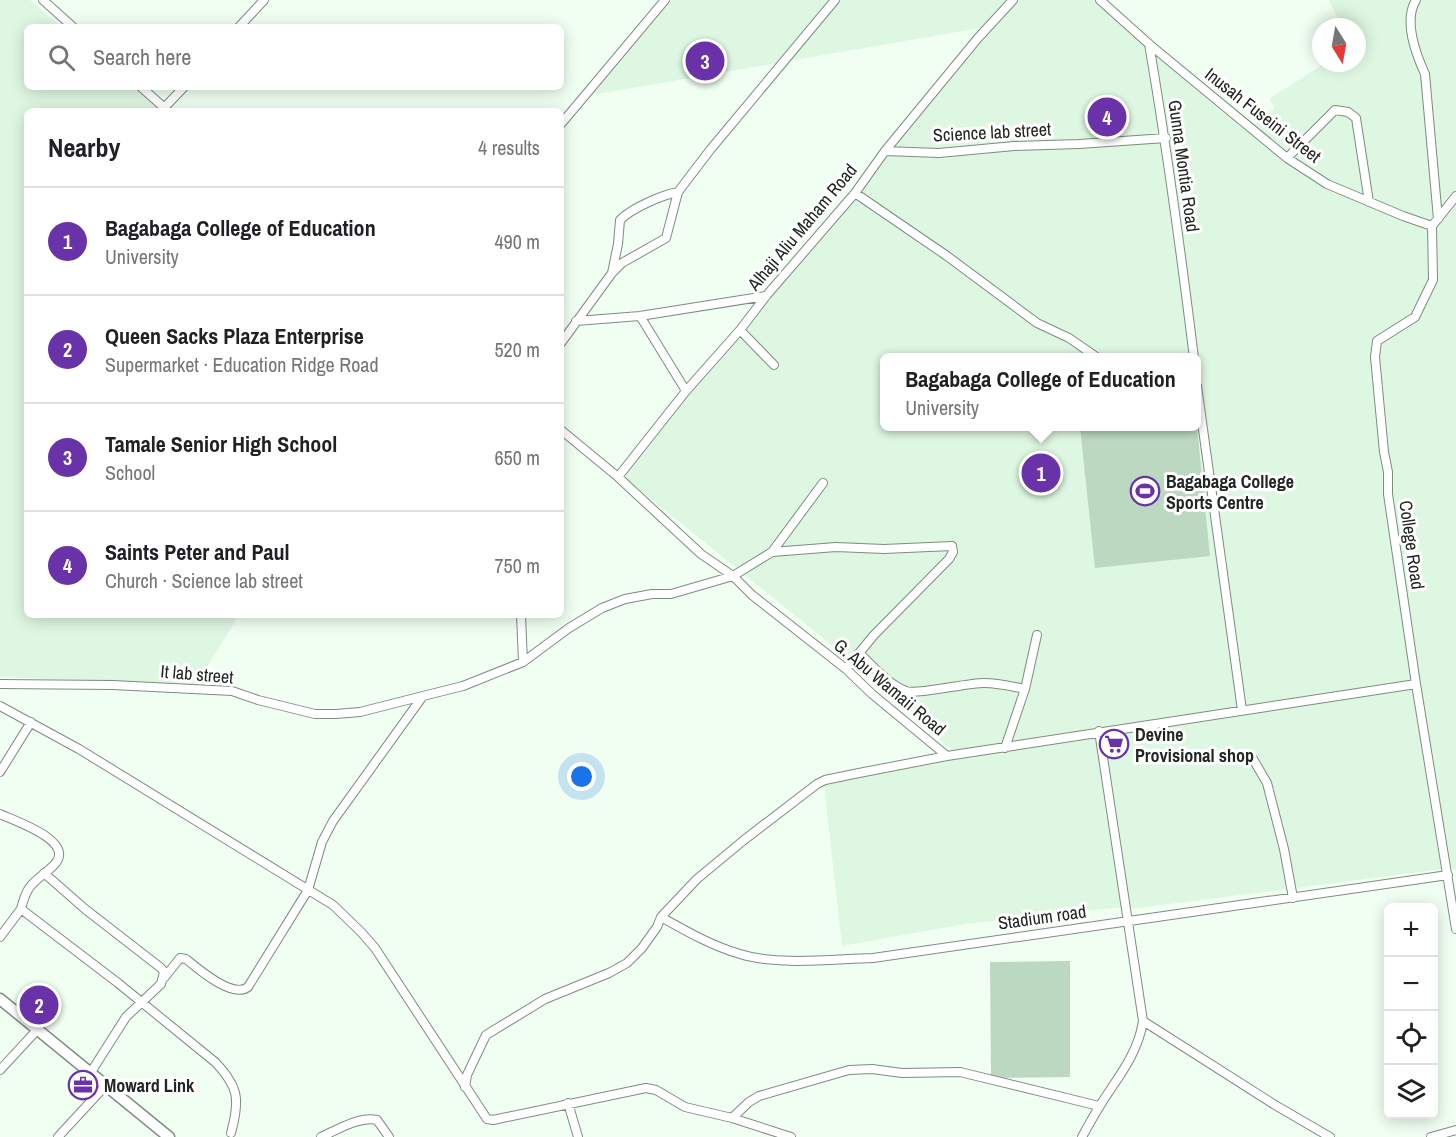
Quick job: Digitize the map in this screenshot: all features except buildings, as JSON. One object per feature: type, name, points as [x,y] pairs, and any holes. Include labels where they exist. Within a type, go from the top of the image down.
[{"type":"main road","points":[[0,999],[169,1137]]},
{"type":"street","points":[[43,0],[70,24]]},
{"type":"street","points":[[242,24],[264,0]]},
{"type":"street","points":[[564,120],[665,0]]},
{"type":"street","points":[[564,339],[612,273],[632,256],[666,238],[678,192],[710,150],[835,0]]},
{"type":"street","name":"Alhaji Aliu Maham Road","points":[[618,477],[686,391],[855,193],[885,151],[978,38],[1013,0]]},
{"type":"street","points":[[1100,0],[1149,44]]},
{"type":"street","points":[[1416,0],[1411,16],[1412,33],[1417,56],[1425,74],[1435,223]]},
{"type":"street","name":"Gunna Montia Road","points":[[1149,44],[1166,138],[1169,177],[1193,353]]},
{"type":"street","name":"Inusah Fuseini Street","points":[[1149,44],[1287,158],[1317,178],[1369,202],[1435,223]]},
{"type":"street","points":[[144,90],[164,108]]},
{"type":"street","points":[[168,108],[182,90]]},
{"type":"street","points":[[1287,158],[1335,110],[1348,112],[1356,118],[1369,202]]},
{"type":"street","name":"Science lab street","points":[[885,151],[939,153],[1014,146],[1166,138]]},
{"type":"street","points":[[612,273],[620,220],[626,214],[665,194],[678,192]]},
{"type":"street","points":[[855,193],[956,262],[1037,323],[1070,338],[1092,353]]},
{"type":"street","points":[[1435,223],[1456,196]]},
{"type":"street","name":"College Road","points":[[1435,223],[1433,280],[1415,317],[1377,341],[1375,357],[1388,494],[1416,684],[1451,879],[1456,929]]},
{"type":"street","points":[[576,321],[640,316],[766,296]]},
{"type":"street","points":[[640,316],[686,391]]},
{"type":"street","points":[[740,330],[774,365]]},
{"type":"street","points":[[1201,415],[1242,710]]},
{"type":"street","name":"G. Abu Wamaii Road","points":[[564,432],[618,477],[701,554],[733,576],[752,596],[846,669],[872,694],[947,756],[1416,684]]},
{"type":"street","points":[[772,552],[823,483]]},
{"type":"street","points":[[772,552],[836,547],[893,549],[952,546],[953,552],[949,559],[846,669]]},
{"type":"street","name":"It lab street","points":[[0,684],[113,685],[232,692],[315,714],[360,712],[463,686],[523,662],[569,628],[602,608],[625,599],[652,594],[671,594],[733,576],[772,552]]},
{"type":"street","points":[[521,618],[523,662]]},
{"type":"street","points":[[1005,748],[1025,688],[1037,635]]},
{"type":"street","points":[[860,653],[888,680],[901,689],[913,693],[940,687],[984,683],[1025,688]]},
{"type":"street","points":[[91,1072],[132,1009],[161,984],[180,958],[186,959],[227,987],[243,990],[254,978],[308,890],[322,842],[333,821],[423,696]]},
{"type":"street","points":[[0,706],[136,783],[333,905],[375,948],[486,1119],[493,1120],[646,1088],[656,1090],[686,1107],[732,1118],[791,1137]]},
{"type":"street","points":[[0,772],[31,722]]},
{"type":"street","points":[[1082,1137],[1099,1106],[1131,1059],[1140,1038],[1143,1021],[1099,731]]},
{"type":"street","points":[[465,1087],[467,1075],[486,1035],[545,999],[609,973],[627,963],[642,948],[657,927],[661,917],[697,879],[817,784],[825,780],[947,756]]},
{"type":"street","points":[[1253,759],[1267,783],[1284,849],[1293,898]]},
{"type":"street","points":[[0,814],[50,838],[58,848],[59,857],[57,862],[34,880],[26,891],[21,909],[0,937]]},
{"type":"street","points":[[44,873],[85,909],[161,968],[164,978]]},
{"type":"street","name":"Stadium road","points":[[661,917],[714,944],[739,954],[758,958],[807,960],[873,958],[1293,898],[1451,879]]},
{"type":"street","points":[[21,909],[118,983],[215,1062],[233,1085],[238,1109],[231,1136]]},
{"type":"street","points":[[1143,1021],[1330,1137]]},
{"type":"street","points":[[0,1070],[38,1029]]},
{"type":"street","points":[[732,1118],[748,1102],[759,1096],[849,1070],[872,1069],[902,1073],[960,1072],[1099,1106]]},
{"type":"street","points":[[58,1137],[106,1085]]},
{"type":"street","points":[[568,1103],[578,1137]]},
{"type":"street","points":[[321,1137],[343,1126],[370,1119],[377,1120],[389,1137]]},
{"type":"street","points":[[1431,1137],[1456,1130]]},
{"type":"shaded area","points":[[0,0],[30,0],[58,24],[24,24],[24,90],[138,90],[159,108],[24,108],[24,618],[237,618],[196,685],[0,677]]},
{"type":"shaded area","points":[[672,0],[1008,0],[986,27],[592,95]]},
{"type":"shaded area","points":[[1017,0],[1096,0],[1248,129],[1275,108],[1269,99],[1312,71],[1366,72],[1366,18],[1338,18],[1329,0],[1456,0],[1456,870],[1451,868],[1138,908],[1112,908],[965,924],[842,946],[824,785],[956,754],[855,664],[625,478],[627,467]]},
{"type":"shaded area","name":"Bagabaga College Sports Centre","points":[[1080,431],[1197,431],[1210,556],[1095,568]]},
{"type":"shaded area","points":[[1070,961],[1070,1077],[991,1078],[990,962]]},
{"type":"place","name":"Tamale Senior High School","points":[[705,61]]},
{"type":"place","name":"Saints Peter and Paul","points":[[1107,117]]},
{"type":"place","name":"Bagabaga College of Education","points":[[1041,473]]},
{"type":"place","name":"Bagabaga College Sports Centre","points":[[1145,491]]},
{"type":"place","name":"Devine Provisional shop","points":[[1114,744]]},
{"type":"place","name":"Queen Sacks Plaza Enterprise","points":[[39,1005]]},
{"type":"place","name":"Moward Link","points":[[83,1085]]}]
